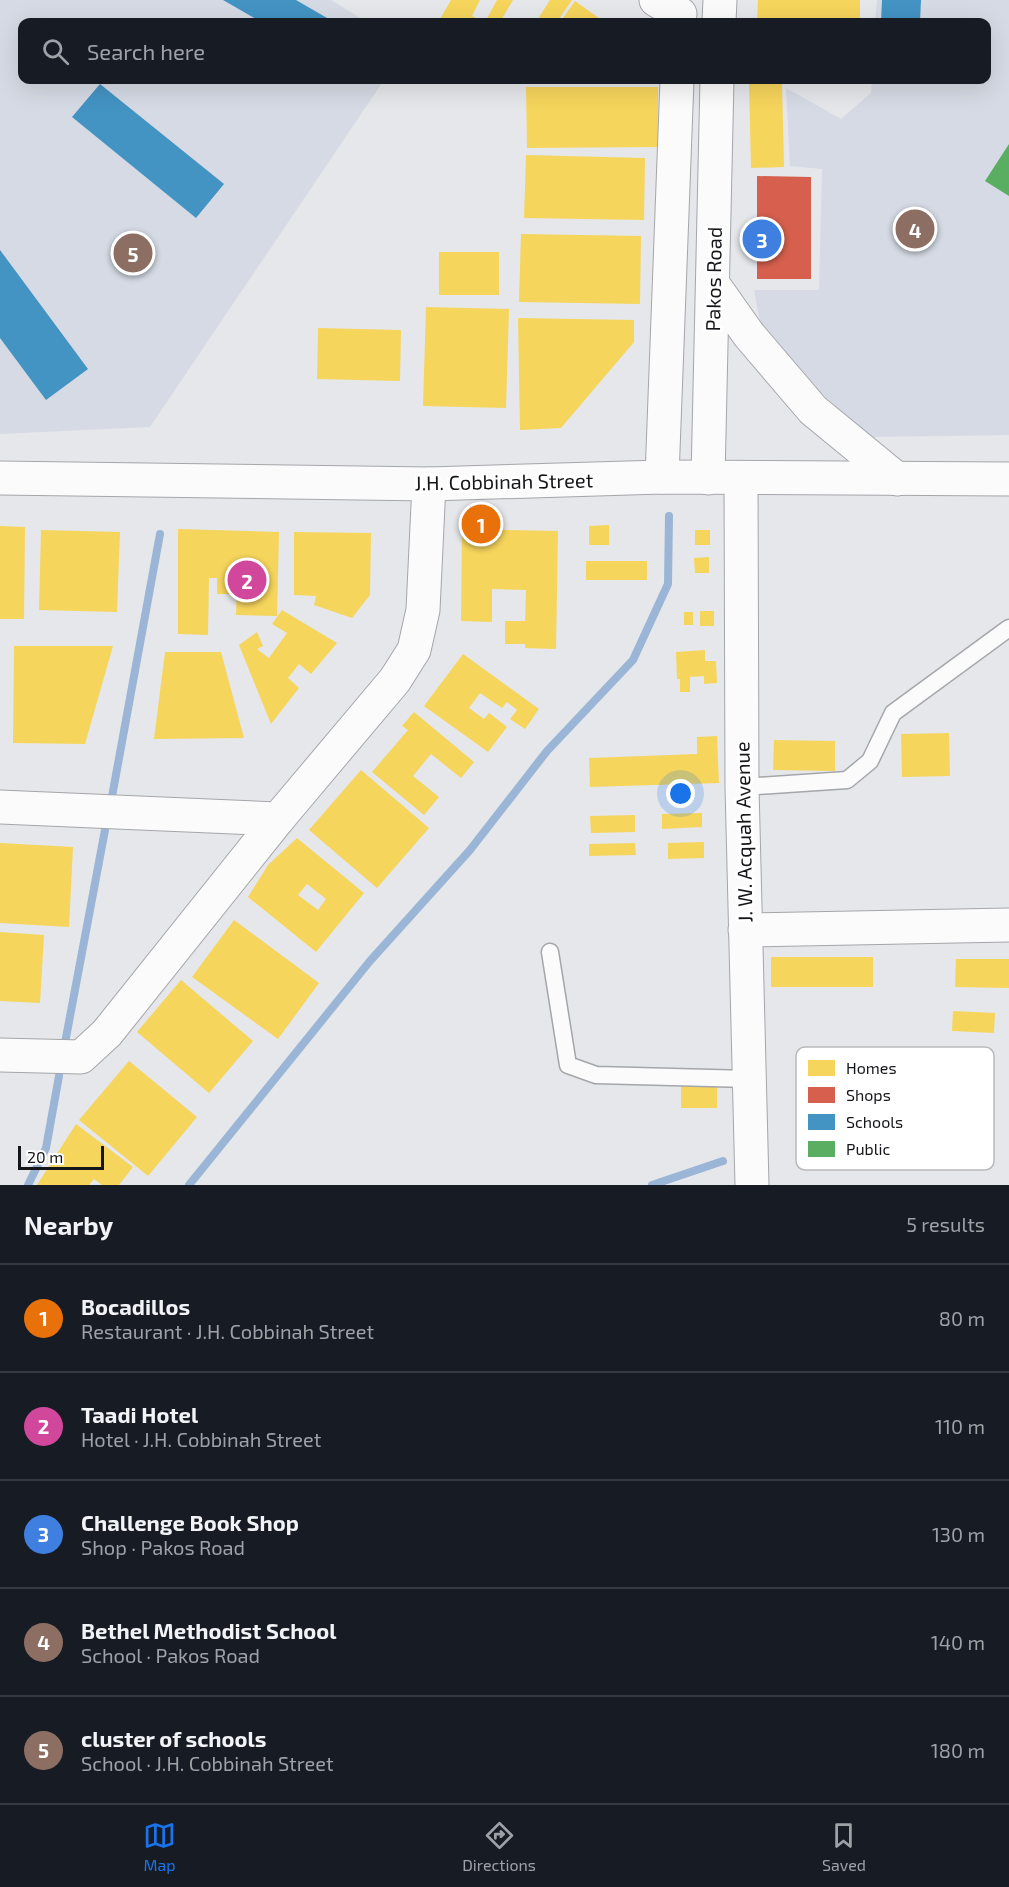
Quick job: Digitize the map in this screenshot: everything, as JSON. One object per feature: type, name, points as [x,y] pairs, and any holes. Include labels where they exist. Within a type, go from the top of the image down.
[{"type":"street","points":[[719,18],[720,0]]},
{"type":"street","points":[[662,477],[677,84]]},
{"type":"street","name":"Pakos Road","points":[[708,478],[717,84]]},
{"type":"street","points":[[713,284],[756,344],[813,410],[897,479]]},
{"type":"street","name":"J.H. Cobbinah Street","points":[[0,478],[429,484],[662,477],[1009,479]]},
{"type":"street","name":"J. W. Acquah Avenue","points":[[741,479],[742,787],[752,1185]]},
{"type":"street","points":[[0,1055],[81,1057],[107,1033],[278,819],[395,680],[414,650],[423,610],[429,484]]},
{"type":"street","points":[[0,807],[278,819]]},
{"type":"street","points":[[745,930],[1009,925]]},
{"type":"lane","points":[[742,787],[847,780],[870,761],[893,713],[1009,628]]},
{"type":"lane","points":[[550,952],[568,1065],[596,1075],[749,1079]]},
{"type":"shaded area","points":[[0,0],[331,0],[360,18],[18,18],[18,84],[381,84],[150,427],[0,434]]},
{"type":"shaded area","points":[[877,0],[1009,0],[1009,435],[872,437],[764,344],[754,290],[819,290],[822,169],[790,166],[786,88],[841,119],[871,93],[872,84],[991,84],[991,18],[875,18]]},
{"type":"building: Homes","points":[[451,0],[480,0],[472,16],[476,18],[441,18]]},
{"type":"building: Homes","points":[[497,0],[513,0],[502,18],[487,18]]},
{"type":"building: Homes","points":[[550,0],[572,0],[560,18],[539,18]]},
{"type":"building: Homes","points":[[758,0],[860,0],[860,18],[757,18]]},
{"type":"building: Homes","points":[[575,1],[599,18],[563,18]]},
{"type":"building: Homes","points":[[749,84],[782,84],[784,167],[751,168]]},
{"type":"building: Homes","points":[[526,87],[658,87],[658,147],[527,148]]},
{"type":"building: Homes","points":[[526,155],[645,158],[644,220],[524,218]]},
{"type":"building: Homes","points":[[521,234],[641,236],[640,304],[519,302]]},
{"type":"building: Homes","points":[[439,252],[499,252],[499,295],[439,295]]},
{"type":"building: Homes","points":[[426,307],[509,309],[506,408],[423,406]]},
{"type":"building: Homes","points":[[518,318],[634,320],[634,342],[561,428],[520,430]]},
{"type":"building: Homes","points":[[318,328],[401,330],[400,381],[317,379]]},
{"type":"building: Homes","points":[[609,525],[609,545],[589,545],[589,526]]},
{"type":"building: Homes","points":[[0,526],[25,527],[24,619],[0,619]]},
{"type":"building: Homes","points":[[178,529],[279,532],[277,616],[236,615],[237,582],[231,582],[231,594],[217,594],[217,578],[209,578],[208,635],[178,634]]},
{"type":"building: Homes","points":[[462,529],[558,531],[556,649],[525,648],[525,644],[505,644],[505,621],[525,621],[526,590],[492,589],[492,622],[461,621]]},
{"type":"building: Homes","points":[[41,530],[120,532],[117,612],[39,610]]},
{"type":"building: Homes","points":[[695,530],[710,530],[710,545],[695,545]]},
{"type":"building: Homes","points":[[294,532],[371,533],[370,595],[352,618],[314,605],[316,596],[294,595]]},
{"type":"building: Homes","points":[[709,557],[709,573],[695,573],[694,558]]},
{"type":"building: Homes","points":[[586,561],[647,561],[647,580],[586,580]]},
{"type":"building: Homes","points":[[282,610],[337,643],[311,674],[299,664],[288,678],[299,688],[271,724],[239,645],[257,632],[263,646],[257,649],[269,658],[287,633],[272,624]]},
{"type":"building: Homes","points":[[700,611],[714,611],[714,626],[700,626]]},
{"type":"building: Homes","points":[[684,612],[693,612],[693,625],[684,625]]},
{"type":"building: Homes","points":[[14,646],[113,646],[85,744],[13,743]]},
{"type":"building: Homes","points":[[705,650],[705,661],[716,661],[717,683],[704,684],[704,676],[690,677],[690,692],[680,692],[676,652]]},
{"type":"building: Homes","points":[[165,652],[221,652],[244,738],[154,739]]},
{"type":"building: Homes","points":[[463,654],[539,709],[525,729],[510,719],[517,710],[507,702],[502,708],[480,693],[469,708],[484,719],[489,713],[507,727],[488,752],[424,706]]},
{"type":"building: Homes","points":[[414,712],[474,762],[461,778],[431,754],[413,776],[439,797],[424,815],[372,772],[408,730],[402,726]]},
{"type":"building: Homes","points":[[949,733],[950,776],[902,777],[901,734]]},
{"type":"building: Homes","points":[[717,736],[719,783],[590,787],[589,758],[697,754],[697,737]]},
{"type":"building: Homes","points":[[774,740],[835,741],[835,771],[773,770]]},
{"type":"building: Homes","points":[[361,770],[429,828],[377,888],[309,830]]},
{"type":"building: Homes","points":[[702,813],[702,827],[662,829],[662,814]]},
{"type":"building: Homes","points":[[635,815],[635,832],[591,833],[590,816]]},
{"type":"building: Homes","points":[[297,838],[364,893],[316,952],[248,897],[268,865]],"holes":[[[307,884],[326,899],[318,910],[298,895]]]},
{"type":"building: Homes","points":[[704,842],[704,858],[668,859],[668,843]]},
{"type":"building: Homes","points":[[0,843],[73,847],[69,927],[0,923]]},
{"type":"building: Homes","points":[[635,843],[636,855],[589,856],[589,844]]},
{"type":"building: Homes","points":[[234,920],[319,983],[278,1039],[192,977]]},
{"type":"building: Homes","points":[[0,932],[44,935],[40,1003],[0,1001]]},
{"type":"building: Homes","points":[[771,957],[873,957],[873,987],[771,987]]},
{"type":"building: Homes","points":[[956,959],[1009,959],[1009,988],[955,987]]},
{"type":"building: Homes","points":[[181,980],[253,1041],[209,1093],[137,1032]]},
{"type":"building: Homes","points":[[953,1011],[995,1013],[994,1033],[952,1031]]},
{"type":"building: Homes","points":[[129,1061],[197,1117],[148,1176],[79,1120]]},
{"type":"building: Homes","points":[[681,1084],[717,1084],[717,1108],[681,1108]]},
{"type":"building: Homes","points":[[76,1124],[133,1167],[119,1185],[102,1185],[94,1179],[89,1185],[37,1185]]},
{"type":"building: Shops","points":[[757,176],[811,177],[811,279],[757,279]]},
{"type":"building: Schools","points":[[223,0],[296,0],[327,18],[254,18]]},
{"type":"building: Schools","points":[[882,0],[921,0],[920,18],[881,18]]},
{"type":"building: Schools","points":[[100,84],[224,184],[196,218],[72,117]]},
{"type":"building: Schools","points":[[0,250],[88,369],[46,400],[0,338]]},
{"type":"building: Public","points":[[1009,144],[1009,196],[985,181]]},
{"type":"waterway","points":[[189,1185],[370,961],[470,850],[547,751],[633,660],[668,584],[669,516]]},
{"type":"waterway","points":[[111,802],[160,534]]},
{"type":"waterway","points":[[65,1043],[105,830]]},
{"type":"waterway","points":[[28,1185],[46,1148],[59,1076]]},
{"type":"waterway","points":[[652,1185],[723,1161]]},
{"type":"place","name":"Bethel Methodist School","points":[[915,229]]},
{"type":"place","name":"Challenge Book Shop","points":[[762,239]]},
{"type":"place","name":"cluster of schools","points":[[133,253]]},
{"type":"place","name":"Bocadillos","points":[[481,524]]},
{"type":"place","name":"Taadi Hotel","points":[[247,580]]}]
